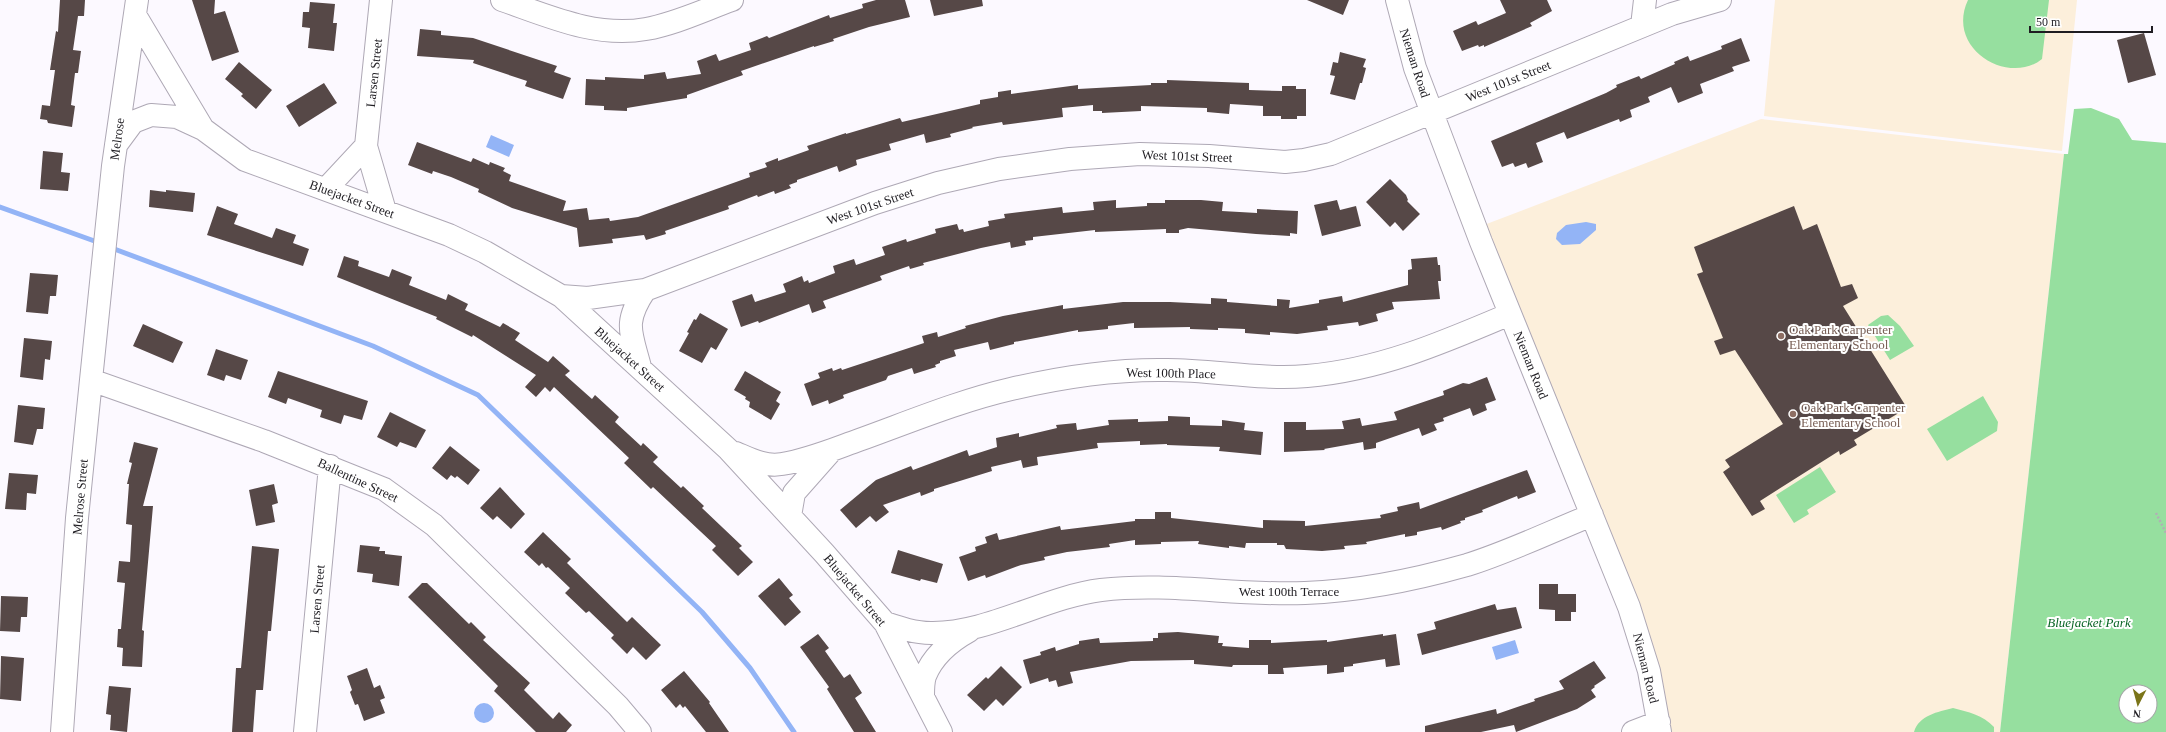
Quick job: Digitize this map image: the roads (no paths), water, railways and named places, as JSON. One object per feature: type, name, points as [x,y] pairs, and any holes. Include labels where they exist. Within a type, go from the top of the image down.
[{"type":"street","name":"Larsen Street","points":[[381,0],[366,146],[385,211]]},
{"type":"street","points":[[502,0],[568,23],[603,30],[629,31],[666,24],[732,0]]},
{"type":"street","name":"Nieman Road","points":[[1397,0],[1415,68],[1432,113],[1510,314],[1629,606],[1649,671],[1660,727]]},
{"type":"street","points":[[1642,26],[1645,0]]},
{"type":"street","name":"West 101st Street","points":[[561,296],[588,298],[645,290],[875,203],[945,181],[999,169],[1070,159],[1140,154],[1209,156],[1285,162],[1304,160],[1331,154],[1672,14],[1720,0]]},
{"type":"street","name":"Bluejacket Street","points":[[136,8],[203,129]]},
{"type":"street","name":"Melrose","points":[[103,263],[116,144],[136,8]]},
{"type":"street","name":"Bluejacket Street","points":[[116,144],[133,122],[151,115],[177,117],[203,129],[245,160],[449,235],[485,252],[561,296],[729,450],[885,623],[941,732]]},
{"type":"street","points":[[326,189],[366,146]]},
{"type":"street","name":"Melrose Street","points":[[62,732],[77,518],[103,263]]},
{"type":"street","points":[[640,368],[631,333],[631,317],[635,305],[645,290]]},
{"type":"street","name":"West 100th Place","points":[[729,450],[760,463],[781,465],[833,450],[978,397],[1050,380],[1110,372],[1166,370],[1265,377],[1306,377],[1353,371],[1393,361],[1510,314]]},
{"type":"street","name":"Ballentine Street","points":[[91,380],[330,466],[384,489],[434,525],[618,706],[640,732]]},
{"type":"street","name":"West 100th Place","points":[[790,516],[794,493],[833,450]]},
{"type":"street","name":"Larsen Street","points":[[306,723],[330,466]]},
{"type":"street","name":"West 100th Terrace","points":[[885,623],[905,630],[930,633],[948,632],[979,625],[1073,595],[1100,590],[1133,587],[1179,587],[1251,593],[1305,594],[1350,590],[1413,579],[1469,564],[1592,515]]},
{"type":"street","name":"West 100th Terrace","points":[[923,696],[925,677],[940,653],[957,638],[979,625]]},
{"type":"street","points":[[306,723],[323,732]]},
{"type":"street","points":[[1633,732],[1660,727]]},
{"type":"water","points":[[491,135],[514,145],[509,157],[486,147]]},
{"type":"water","points":[[1586,222],[1596,224],[1596,230],[1580,244],[1562,245],[1556,239],[1557,233],[1566,225]]},
{"type":"water","points":[[1515,640],[1519,653],[1496,660],[1492,647]]},
{"type":"water","points":[[480,703],[488,703],[494,709],[494,717],[488,723],[480,723],[474,717],[474,709]]},
{"type":"waterway","points":[[0,207],[100,243]]},
{"type":"waterway","points":[[109,247],[373,346],[478,395],[702,612],[750,668],[794,732]]},
{"type":"place","name":"Oak Park Carpenter Elementary School","points":[[1781,336]]},
{"type":"place","name":"Oak Park-Carpenter Elementary School","points":[[1793,414]]},
{"type":"park label","name":"Bluejacket Park","points":[[2089,622]]}]
